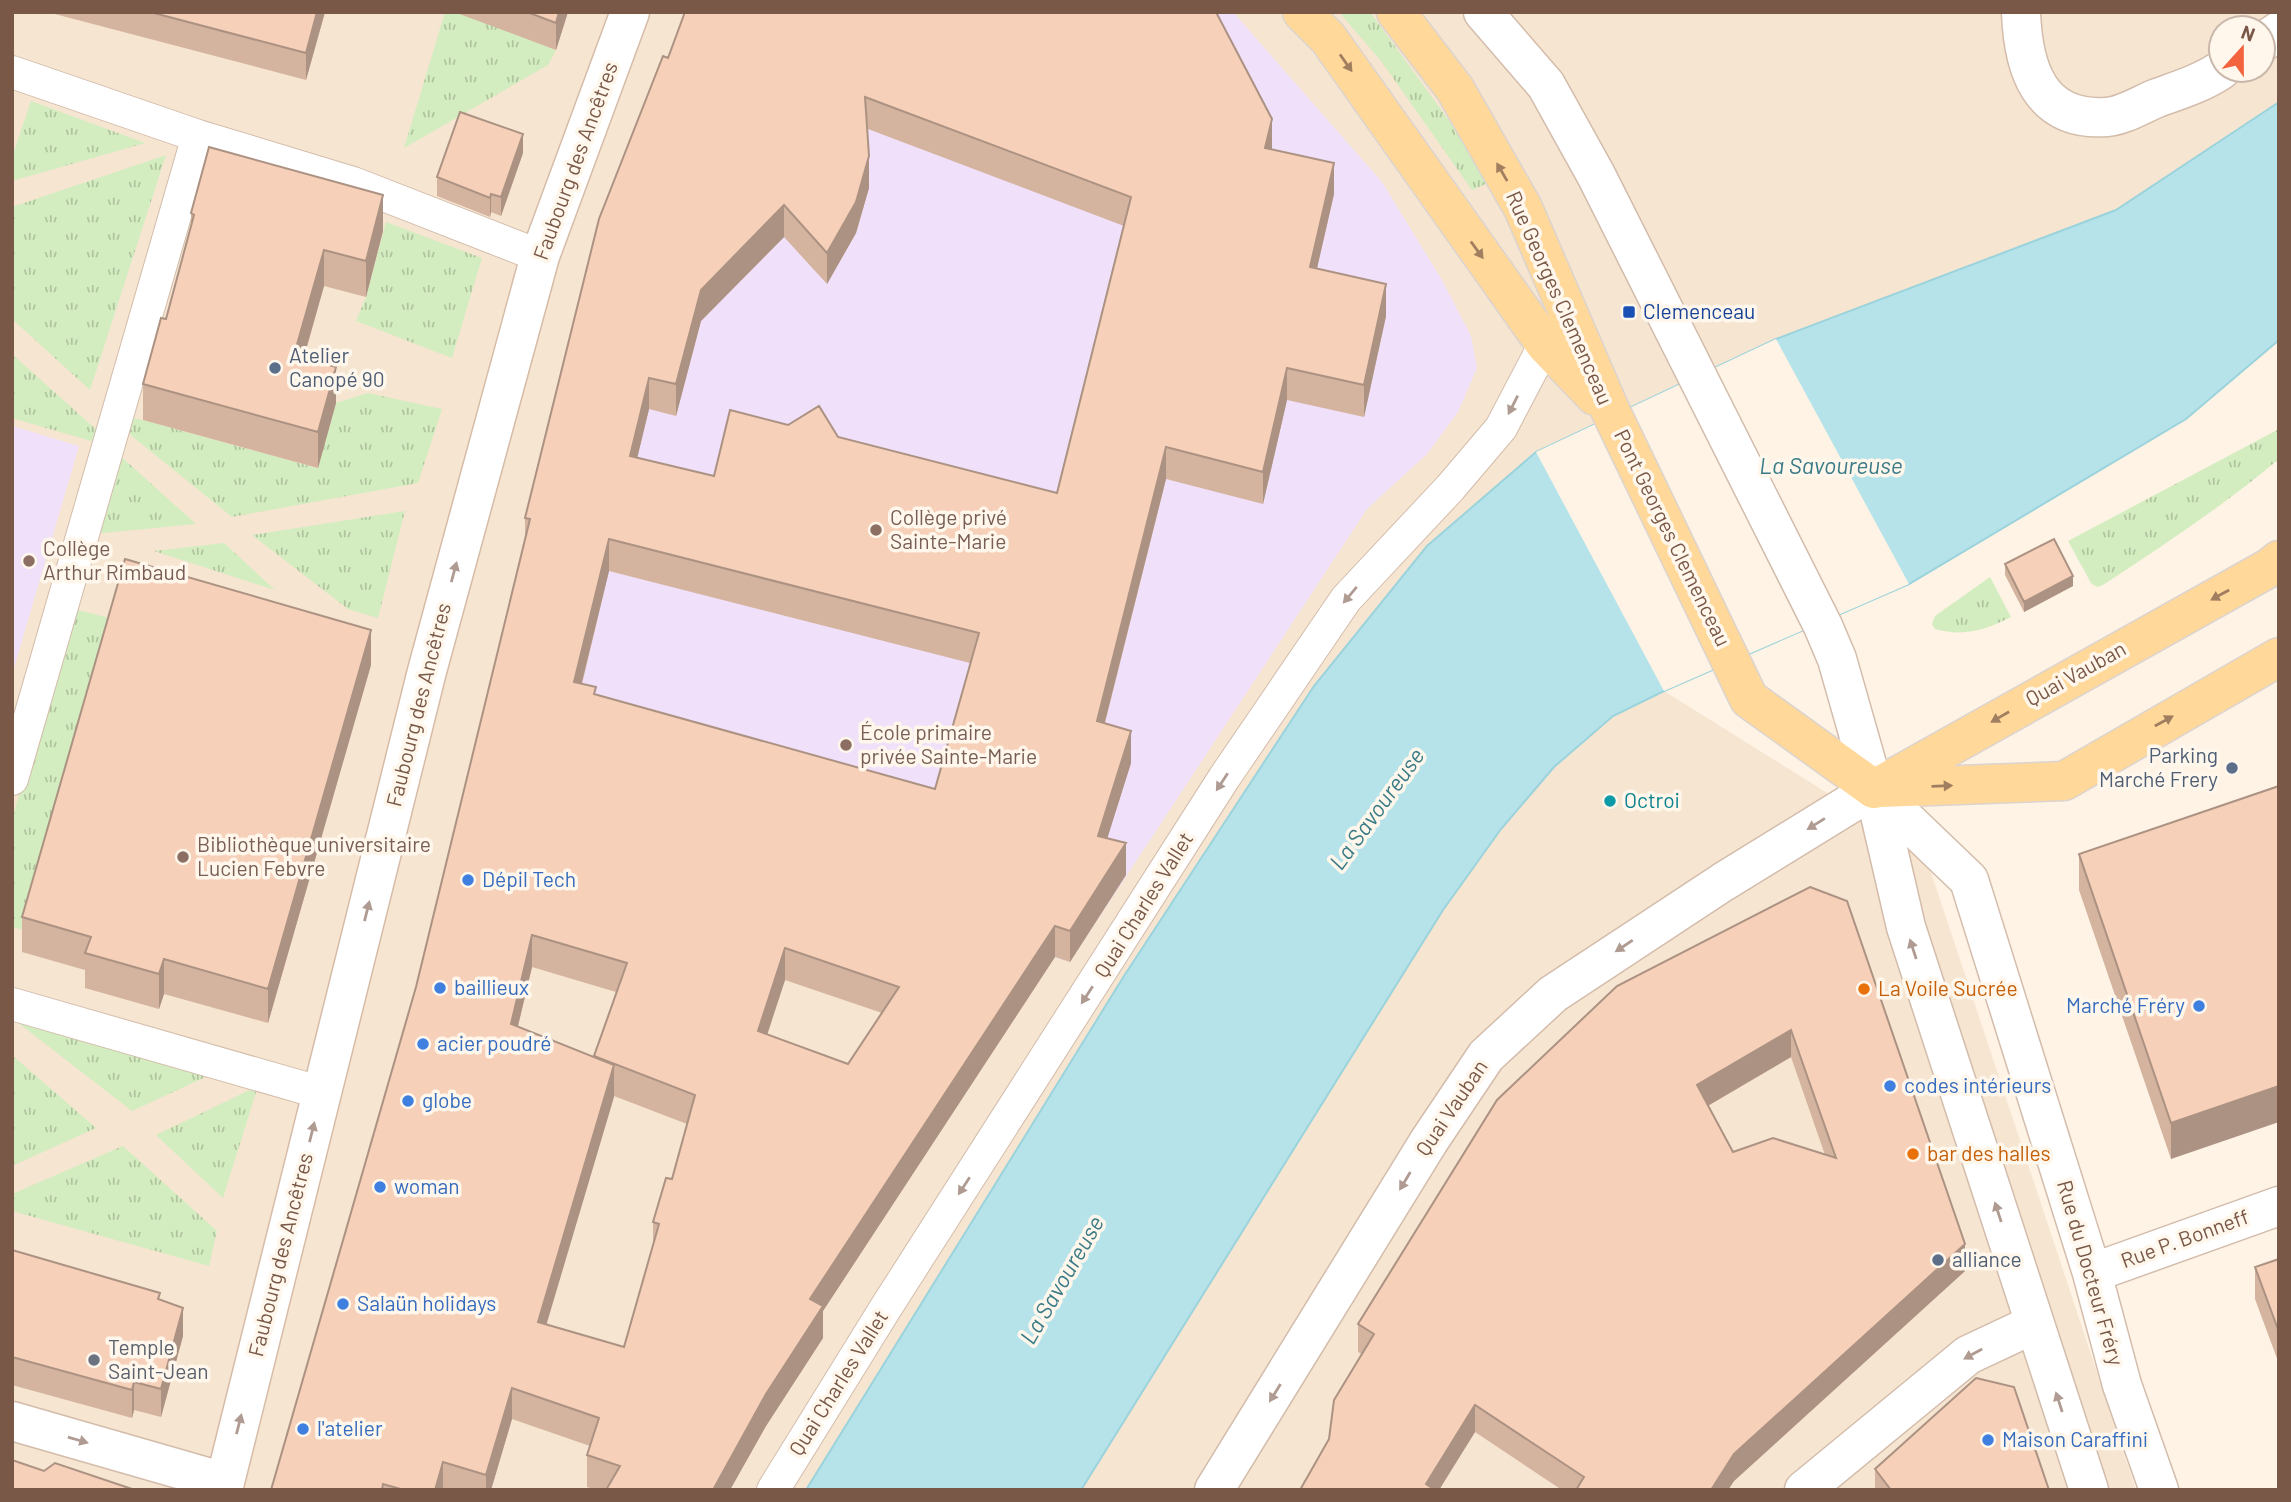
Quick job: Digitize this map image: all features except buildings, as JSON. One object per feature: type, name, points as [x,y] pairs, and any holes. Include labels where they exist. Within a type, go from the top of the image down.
[{"type":"main road","name":"Rue Georges Clemenceau","points":[[1302,12],[1328,38],[1545,344],[1611,412]]},
{"type":"main road","name":"Rue Georges Clemenceau","points":[[1395,12],[1455,89],[1523,208],[1611,412]]},
{"type":"main road","name":"Pont Georges Clemenceau","points":[[1611,412],[1749,699],[1874,789]]},
{"type":"main road","name":"Quai Vauban","points":[[1874,789],[2279,560]]},
{"type":"main road","name":"Quai Vauban","points":[[1874,789],[2063,781],[2279,657]]},
{"type":"street","name":"Faubourg des Ancêtres","points":[[223,1486],[427,671],[540,256],[630,12]]},
{"type":"street","points":[[1483,12],[1546,85],[1596,175],[1823,626],[1837,659],[1874,789],[1906,927],[2089,1490]]},
{"type":"street","points":[[2021,12],[2022,49],[2034,82],[2057,107],[2076,115],[2109,117],[2207,76]]},
{"type":"street","points":[[13,75],[198,136],[353,183],[540,256]]},
{"type":"street","points":[[12,779],[198,136]]},
{"type":"street","name":"Quai Charles Vallet","points":[[773,1490],[885,1309],[1224,778],[1346,599],[1450,488],[1501,428],[1545,344]]},
{"type":"street","name":"Rue du Docteur Fréry","points":[[1874,789],[1969,880],[2092,1273],[2122,1385],[2159,1490]]},
{"type":"street","name":"Quai Vauban","points":[[1214,1490],[1429,1141],[1486,1056],[1553,994],[1723,882],[1874,789]]},
{"type":"street","points":[[12,1004],[322,1093]]},
{"type":"street","name":"Rue P. Bonneff","points":[[2092,1273],[2279,1206]]},
{"type":"street","points":[[1804,1490],[1968,1355],[2034,1324]]},
{"type":"street","points":[[12,1421],[223,1486]]},
{"type":"shaded area","points":[[12,12],[2279,12],[2279,102],[2116,210],[1536,453],[1664,691],[1925,854],[2136,1490],[12,1490]]},
{"type":"shaded area","points":[[692,12],[1233,12],[1382,182],[1442,280],[1471,336],[1477,368],[1458,412],[1427,454],[1367,509],[1070,962],[470,791]]},
{"type":"shaded area","name":"Collège Arthur Rimbaud","points":[[12,426],[79,446],[12,675]]},
{"type":"green space","points":[[445,12],[458,12],[556,50],[548,65],[404,148]]},
{"type":"green space","points":[[1339,12],[1370,12],[1450,122],[1488,183],[1472,190],[1381,61]]},
{"type":"green space","points":[[31,101],[145,143],[12,181],[12,157]]},
{"type":"green space","points":[[166,155],[90,390],[12,319],[12,207]]},
{"type":"green space","points":[[386,222],[482,258],[452,358],[356,321],[366,297]]},
{"type":"green space","points":[[12,354],[100,433],[98,443],[12,418]]},
{"type":"green space","points":[[368,393],[442,409],[418,483],[232,517],[123,429],[127,417],[143,420],[317,468],[336,403]]},
{"type":"green space","points":[[2279,429],[2279,459],[2215,509],[2126,570],[2103,585],[2097,587],[2091,583],[2068,541]]},
{"type":"green space","points":[[117,453],[196,524],[93,534]]},
{"type":"green space","points":[[405,511],[378,618],[348,609],[252,535]]},
{"type":"green space","points":[[224,543],[275,590],[154,551]]},
{"type":"green space","points":[[1990,577],[2011,617],[1974,631],[1935,629],[1932,624],[1935,616]]},
{"type":"green space","points":[[74,609],[118,620],[28,931],[12,927],[12,819]]},
{"type":"green space","points":[[13,1019],[210,1075],[132,1111]]},
{"type":"green space","points":[[12,1055],[96,1128],[12,1166]]},
{"type":"green space","points":[[258,1086],[223,1198],[156,1135]]},
{"type":"green space","points":[[123,1146],[217,1231],[209,1266],[12,1211],[12,1194]]},
{"type":"water","name":"La Savoureuse","points":[[2279,102],[2279,340],[2186,419],[1909,584],[1613,716],[1554,767],[1501,829],[1443,910],[1081,1490],[806,1490],[1124,976],[1314,686],[1427,546],[1536,452],[1776,339],[2116,210]]},
{"type":"pier","points":[[1776,339],[1909,584],[1664,691],[1536,452]]},
{"type":"place","name":"Clemenceau","points":[[1629,312]]},
{"type":"place","name":"Atelier Canopé 90","points":[[275,368]]},
{"type":"place","name":"Collège privé Sainte-Marie","points":[[876,530]]},
{"type":"place","name":"Collège Arthur Rimbaud","points":[[29,561]]},
{"type":"place","name":"École primaire privée Sainte-Marie","points":[[846,745]]},
{"type":"place","name":"Parking Marché Frery","points":[[2232,768]]},
{"type":"place","name":"Octroi","points":[[1610,801]]},
{"type":"place","name":"Bibliothèque universitaire Lucien Febvre","points":[[183,857]]},
{"type":"place","name":"Dépil Tech","points":[[468,880]]},
{"type":"place","name":"baillieux","points":[[440,988]]},
{"type":"place","name":"La Voile Sucrée","points":[[1864,989]]},
{"type":"place","name":"Marché Fréry","points":[[2199,1006]]},
{"type":"place","name":"acier poudré","points":[[423,1044]]},
{"type":"place","name":"codes intérieurs","points":[[1890,1086]]},
{"type":"place","name":"globe","points":[[408,1101]]},
{"type":"place","name":"bar des halles","points":[[1913,1154]]},
{"type":"place","name":"woman","points":[[380,1187]]},
{"type":"place","name":"alliance","points":[[1938,1260]]},
{"type":"place","name":"Salaün holidays","points":[[343,1304]]},
{"type":"place","name":"Temple Saint-Jean","points":[[94,1360]]},
{"type":"place","name":"l'atelier","points":[[303,1429]]},
{"type":"place","name":"Maison Caraffini","points":[[1988,1440]]}]
